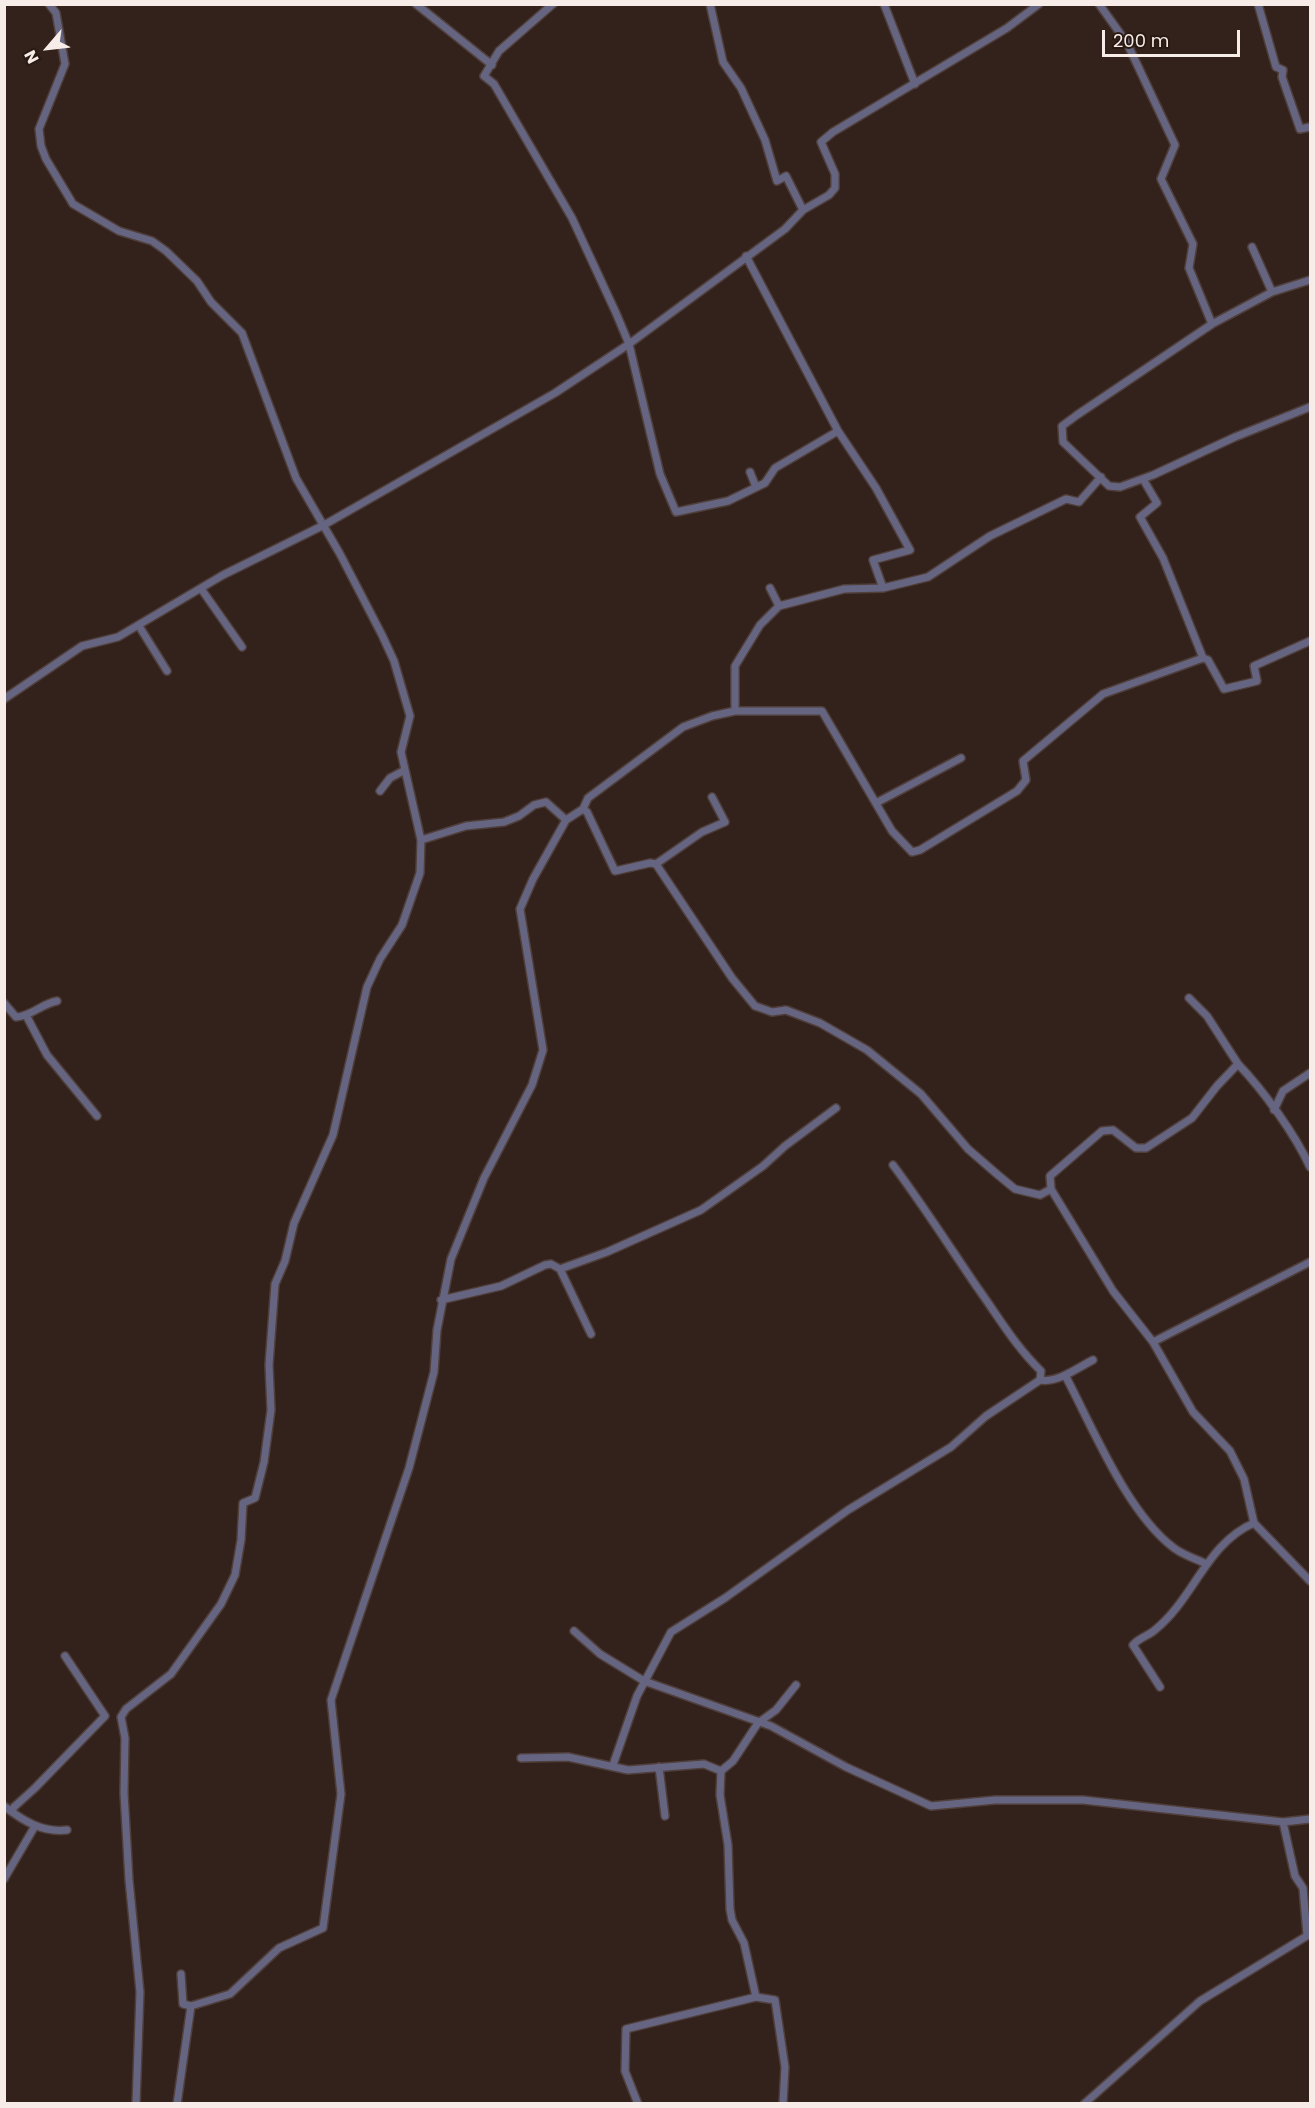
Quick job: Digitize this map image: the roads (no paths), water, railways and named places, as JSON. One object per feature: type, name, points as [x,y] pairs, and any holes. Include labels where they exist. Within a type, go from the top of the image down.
[{"type":"street","points":[[49,4],[56,13],[65,64],[39,129],[41,146],[46,159],[73,204],[119,231],[152,241],[166,251],[197,281],[211,302],[242,333],[260,387],[296,478],[324,525],[394,661],[410,716],[401,752],[421,840],[420,873],[408,912],[367,987],[333,1135],[294,1223],[285,1261],[275,1284],[269,1365],[271,1410],[267,1441],[259,1491],[255,1498],[243,1503],[241,1540],[235,1575],[221,1604],[171,1674],[126,1709],[121,1717],[125,1738],[124,1793],[129,1880],[140,1992],[136,2103]]},
{"type":"street","points":[[416,4],[492,65]]},
{"type":"street","points":[[554,4],[499,51],[484,76],[494,84],[572,218],[590,254],[629,344],[660,474],[676,512],[728,501],[765,483],[775,468],[838,431]]},
{"type":"street","points":[[710,4],[723,63],[741,88],[765,140],[777,181],[786,176],[803,210]]},
{"type":"street","points":[[884,4],[915,84]]},
{"type":"street","points":[[4,699],[82,646],[118,637],[202,590],[223,575],[324,525],[555,393],[629,344],[785,229],[803,210],[829,195],[835,188],[835,174],[820,142],[1007,28],[1039,4]]},
{"type":"street","points":[[1099,4],[1127,43],[1175,145],[1161,178],[1193,244],[1189,268],[1212,324]]},
{"type":"street","points":[[1258,4],[1276,67],[1283,70],[1282,77],[1300,129],[1311,127]]},
{"type":"street","points":[[1252,247],[1272,292]]},
{"type":"street","points":[[746,256],[838,431],[876,488],[910,550],[873,560],[883,588]]},
{"type":"street","points":[[1311,280],[1272,292],[1212,324],[1205,331],[1160,356],[1122,387],[1062,426],[1063,442],[1110,486],[1120,487],[1311,407]]},
{"type":"street","points":[[750,472],[756,487]]},
{"type":"street","points":[[735,711],[735,666],[760,625],[779,606],[844,589],[883,588],[928,577],[990,536],[1066,499],[1079,501],[1101,477]]},
{"type":"street","points":[[1143,479],[1156,503],[1140,516],[1163,558],[1203,658],[1208,660],[1224,689],[1257,681],[1254,666],[1311,641]]},
{"type":"street","points":[[770,588],[779,606]]},
{"type":"street","points":[[202,590],[242,647]]},
{"type":"street","points":[[139,626],[167,671]]},
{"type":"street","points":[[181,1974],[183,2004],[191,2006],[230,1994],[279,1948],[323,1928],[341,1794],[331,1700],[409,1468],[435,1372],[441,1300],[450,1259],[484,1179],[532,1086],[543,1050],[520,909],[532,879],[566,820],[583,809],[588,798],[683,727],[735,711],[822,711],[892,831],[912,852],[920,850],[1017,791],[1026,780],[1023,761],[1103,694],[1203,658]]},
{"type":"street","points":[[876,803],[961,759]]},
{"type":"street","points":[[380,791],[390,778],[405,770]]},
{"type":"street","points":[[583,809],[587,812],[615,871],[650,863],[656,864],[702,832],[724,822],[712,797]]},
{"type":"street","points":[[421,840],[466,826],[504,822],[519,816],[534,805],[546,802],[566,820]]},
{"type":"street","points":[[656,864],[732,978],[755,1006],[772,1012],[786,1010],[820,1023],[867,1050],[906,1080],[968,1149],[1015,1189],[1040,1195],[1051,1189]]},
{"type":"street","points":[[1189,998],[1207,1016],[1238,1064],[1256,1083],[1302,1149],[1311,1167]]},
{"type":"street","points":[[4,1003],[16,1017],[27,1017],[45,1003],[57,1001]]},
{"type":"street","points":[[27,1017],[47,1054],[97,1116]]},
{"type":"street","points":[[1238,1064],[1216,1086],[1192,1118],[1146,1148],[1136,1148],[1113,1130],[1102,1131],[1050,1176],[1051,1189],[1113,1291],[1153,1342],[1193,1412],[1230,1451],[1244,1479],[1254,1523],[1311,1581]]},
{"type":"street","points":[[1274,1110],[1283,1091],[1311,1073]]},
{"type":"street","points":[[441,1300],[501,1286],[545,1265],[560,1269],[607,1252],[700,1210],[763,1166],[836,1108]]},
{"type":"street","points":[[893,1165],[929,1213],[1001,1324],[1027,1358],[1041,1371],[1040,1380]]},
{"type":"street","points":[[1153,1342],[1311,1262]]},
{"type":"street","points":[[560,1269],[591,1334]]},
{"type":"street","points":[[613,1765],[644,1681],[670,1632],[725,1598],[848,1510],[951,1447],[986,1416],[1040,1380],[1048,1381],[1065,1375],[1093,1360]]},
{"type":"street","points":[[1065,1375],[1137,1511],[1156,1534],[1176,1550],[1207,1564]]},
{"type":"street","points":[[1160,1687],[1134,1646],[1138,1640],[1156,1629],[1180,1602],[1207,1564],[1242,1528],[1254,1523]]},
{"type":"street","points":[[574,1631],[600,1654],[644,1681],[787,1734],[846,1767],[931,1806],[994,1800],[1083,1800],[1283,1822],[1311,1819]]},
{"type":"street","points":[[12,1812],[14,1807],[105,1716],[65,1656]]},
{"type":"street","points":[[756,1997],[744,1942],[732,1920],[730,1909],[728,1845],[720,1795],[721,1771],[733,1761],[758,1723],[776,1710],[796,1685]]},
{"type":"street","points":[[521,1758],[568,1757],[628,1770],[704,1764],[721,1771]]},
{"type":"street","points":[[659,1767],[665,1816]]},
{"type":"street","points":[[4,1806],[35,1826],[47,1830],[67,1830]]},
{"type":"street","points":[[1084,2103],[1094,2101],[1200,2001],[1309,1935],[1303,1888],[1295,1876],[1283,1822]]},
{"type":"street","points":[[4,1879],[35,1826]]},
{"type":"street","points":[[639,2103],[625,2071],[626,2029],[756,1997],[775,2000],[785,2067],[783,2103]]},
{"type":"street","points":[[177,2103],[191,2006]]}]
